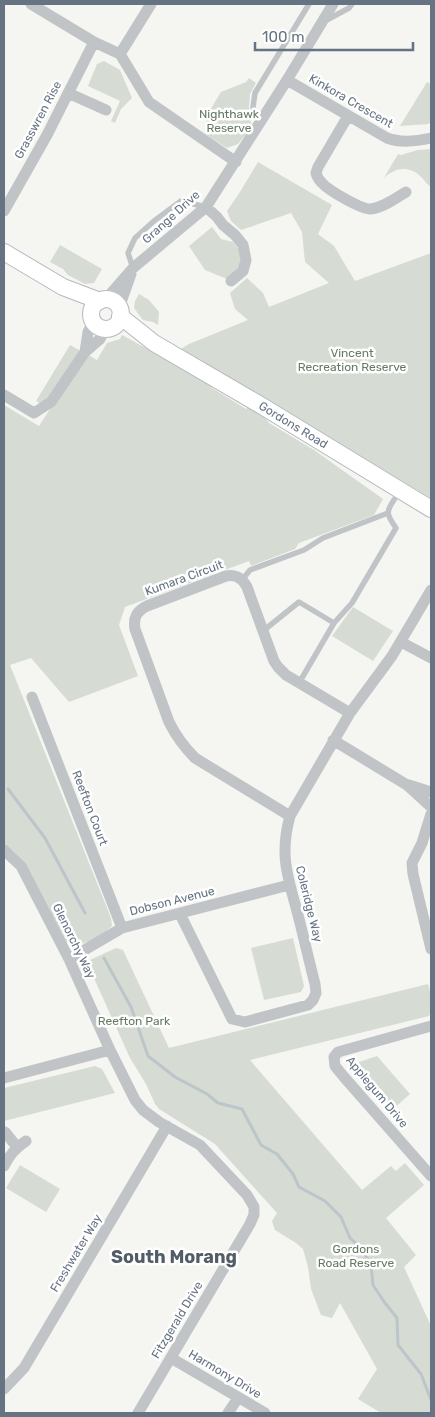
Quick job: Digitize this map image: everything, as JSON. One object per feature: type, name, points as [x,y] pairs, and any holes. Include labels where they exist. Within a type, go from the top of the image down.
[{"type":"street","points":[[31,4],[94,42],[120,54],[149,102],[236,162]]},
{"type":"street","points":[[120,54],[151,4]]},
{"type":"street","name":"Grange Drive","points":[[4,395],[34,413],[52,402],[85,352],[100,339],[106,315],[133,268],[206,207],[236,162],[333,4]]},
{"type":"street","name":"Grasswren Rise","points":[[4,211],[47,135],[94,42]]},
{"type":"street","name":"Kinkora Crescent","points":[[287,80],[394,141],[431,138]]},
{"type":"street","points":[[68,93],[106,110]]},
{"type":"street","points":[[348,116],[318,167],[316,173],[318,179],[323,185],[367,210],[386,204],[406,192]]},
{"type":"street","points":[[206,207],[223,225],[236,235],[243,245],[246,260],[243,271],[231,280]]},
{"type":"street","name":"Gordons Road","points":[[4,252],[431,509]]},
{"type":"street","name":"Kumara Circuit","points":[[242,580],[232,575],[226,576],[140,609],[134,621],[135,629],[169,722],[183,746],[195,758],[290,816]]},
{"type":"street","points":[[242,580],[248,587],[274,661],[278,667],[286,675],[350,713]]},
{"type":"street","name":"Coleridge Way","points":[[180,914],[232,1018],[245,1022],[296,1009],[313,1000],[316,993],[284,860],[284,846],[290,816],[333,740],[350,713],[392,656],[431,590]]},
{"type":"street","points":[[401,642],[431,658]]},
{"type":"street","name":"Reefton Court","points":[[32,697],[122,928]]},
{"type":"street","points":[[333,740],[407,785],[431,808],[422,843],[412,863],[431,949]]},
{"type":"street","points":[[407,785],[431,792]]},
{"type":"street","points":[[422,843],[431,834]]},
{"type":"street","name":"Glenorchy Way","points":[[4,850],[21,866],[69,960],[135,1100],[143,1110],[200,1145],[247,1195],[254,1207],[254,1215]]},
{"type":"street","name":"Dobson Avenue","points":[[69,960],[122,928],[289,885]]},
{"type":"street","name":"Applegum Drive","points":[[431,1026],[338,1052],[334,1058],[335,1066],[344,1077],[431,1176]]},
{"type":"street","points":[[4,1078],[110,1050]]},
{"type":"street","name":"Freshwater Way","points":[[4,1388],[24,1368],[167,1126]]},
{"type":"street","points":[[4,1166],[21,1144],[5,1132]]},
{"type":"street","name":"Fitzgerald Drive","points":[[138,1413],[254,1215]]},
{"type":"street","name":"Harmony Drive","points":[[171,1358],[265,1413]]},
{"type":"street","points":[[228,1413],[238,1398]]},
{"type":"lane","points":[[258,126],[253,107],[255,93],[309,4]]},
{"type":"lane","points":[[321,23],[349,8],[352,4]]},
{"type":"lane","points":[[133,268],[128,253],[135,238],[154,221],[180,201],[206,207]]},
{"type":"lane","points":[[299,683],[334,623],[352,603],[396,528],[388,516],[388,510],[400,490]]},
{"type":"lane","points":[[242,580],[250,570],[304,550],[323,538],[388,513]]},
{"type":"lane","points":[[263,631],[299,602],[334,623]]},
{"type":"green space","points":[[104,61],[120,70],[132,98],[121,109],[115,123],[111,121],[120,101],[88,86],[97,64]]},
{"type":"green space","name":"Nighthawk Reserve","points":[[249,78],[256,83],[250,94],[251,124],[238,144],[227,148],[205,134],[207,115],[221,92],[246,82]]},
{"type":"green space","points":[[427,82],[431,84],[431,122],[428,124],[400,126]]},
{"type":"green space","points":[[431,149],[431,187],[422,177],[406,169],[392,172],[384,178],[398,154]]},
{"type":"green space","name":"Vincent Recreation Reserve","points":[[258,162],[332,205],[318,234],[334,246],[355,281],[431,253],[431,501],[430,498],[277,407],[176,352],[189,344],[248,320],[235,309],[230,293],[247,278],[263,293],[269,307],[329,283],[305,262],[302,232],[291,213],[241,230],[231,221],[227,211]]},
{"type":"green space","points":[[212,227],[221,239],[233,242],[241,252],[240,269],[227,279],[205,270],[189,246]]},
{"type":"green space","points":[[60,245],[102,269],[94,283],[85,284],[50,262]]},
{"type":"green space","points":[[139,294],[149,300],[159,312],[158,325],[143,320],[134,308]]},
{"type":"green space","points":[[122,335],[208,382],[212,388],[246,409],[249,407],[264,416],[269,423],[314,450],[383,499],[374,515],[299,543],[295,549],[251,566],[249,561],[125,607],[119,625],[138,676],[69,702],[31,658],[10,665],[111,918],[112,926],[104,933],[72,947],[63,939],[24,861],[4,843],[4,405],[39,426],[50,409],[36,401],[70,345],[97,360],[107,343],[120,339]]},
{"type":"green space","points":[[353,607],[393,631],[373,661],[332,636]]},
{"type":"green space","points":[[293,938],[304,986],[301,992],[264,1000],[251,948]]},
{"type":"green space","name":"Gordons Road Reserve","points":[[116,948],[123,950],[169,1048],[428,984],[432,1005],[429,1016],[250,1060],[362,1190],[391,1166],[396,1171],[405,1163],[424,1185],[386,1218],[416,1255],[404,1267],[431,1326],[431,1413],[381,1413],[358,1399],[377,1369],[340,1303],[332,1318],[321,1315],[311,1289],[303,1249],[275,1230],[272,1221],[277,1213],[215,1144],[159,1109],[155,1104],[146,1084],[130,1058],[88,965],[90,960]]},
{"type":"green space","points":[[377,1056],[410,1094],[392,1110],[358,1070],[359,1062]]},
{"type":"green space","points":[[95,1066],[102,1069],[115,1093],[4,1121],[4,1088]]},
{"type":"green space","points":[[20,1165],[60,1189],[46,1212],[6,1188]]},
{"type":"waterway","points":[[8,789],[45,838],[85,913]]},
{"type":"waterway","points":[[104,958],[131,1007],[148,1056],[175,1077],[207,1094],[218,1103],[242,1109],[261,1145],[277,1154],[293,1174],[299,1187],[325,1201],[341,1217],[350,1238],[361,1248],[371,1265],[373,1285],[397,1318],[398,1345],[421,1374],[431,1400]]},
{"type":"district","name":"South Morang","points":[[174,1257]]},
{"type":"park label","name":"Reefton Park","points":[[134,1021]]}]
